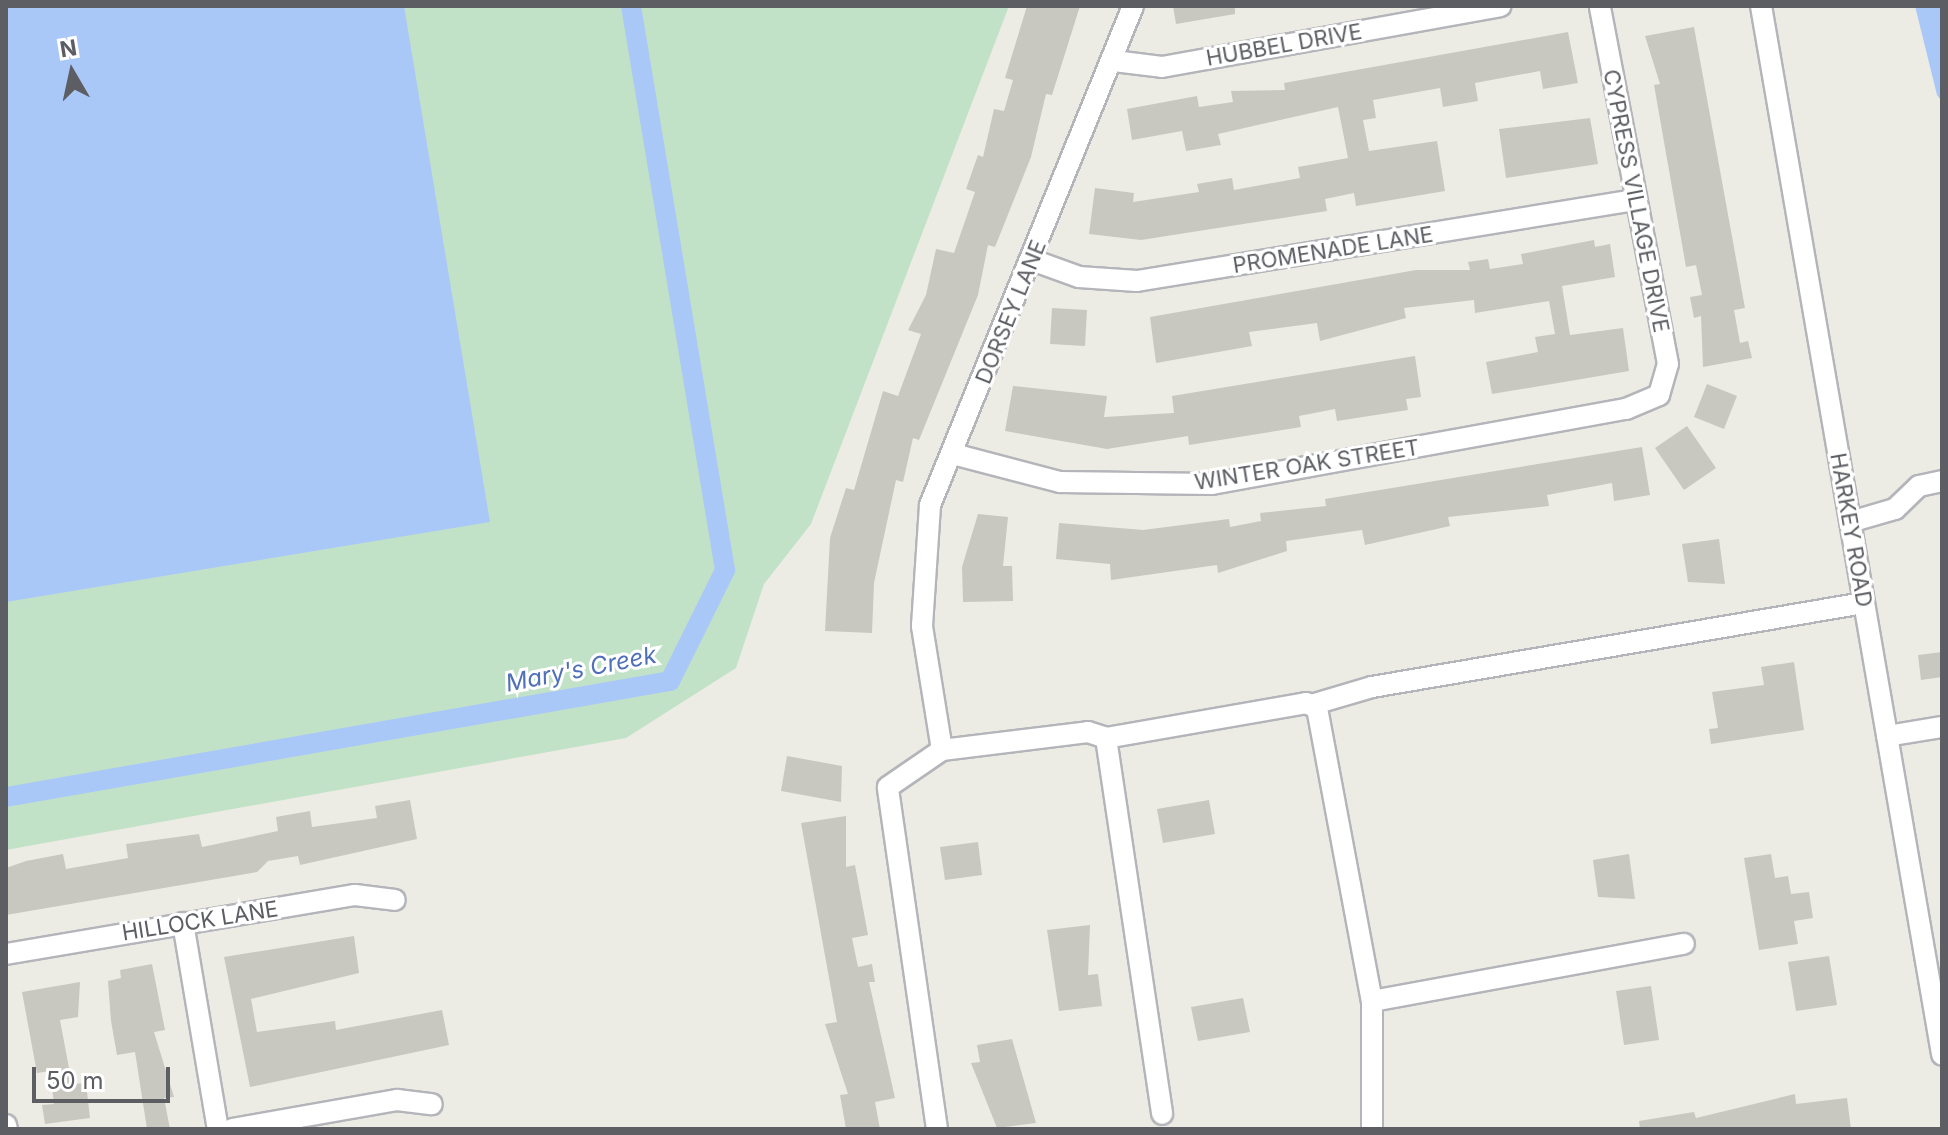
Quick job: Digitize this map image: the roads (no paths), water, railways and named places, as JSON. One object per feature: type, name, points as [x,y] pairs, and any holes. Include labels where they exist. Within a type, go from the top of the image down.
[{"type":"street","name":"DORSEY LANE","points":[[942,750],[922,626],[930,505],[1114,61],[1133,6]]},
{"type":"street","name":"HUBBEL DRIVE","points":[[1114,61],[1162,67],[1501,6]]},
{"type":"street","name":"CYPRESS VILLAGE DRIVE","points":[[1600,6],[1668,364],[1659,395]]},
{"type":"street","name":"HARKEY ROAD","points":[[1761,6],[1887,736],[1936,979],[1942,1054]]},
{"type":"street","name":"PROMENADE LANE","points":[[1032,260],[1079,277],[1137,281],[1635,200]]},
{"type":"street","name":"WINTER OAK STREET","points":[[953,454],[1060,482],[1212,484],[1626,409],[1659,395]]},
{"type":"street","points":[[1850,522],[1895,509],[1919,486],[1942,481]]},
{"type":"street","points":[[937,1129],[888,787],[942,750],[1088,732],[1106,738],[1311,705],[1372,687],[1864,603]]},
{"type":"street","points":[[1311,705],[1325,723],[1372,1001],[1372,1129]]},
{"type":"street","points":[[1887,736],[1942,727]]},
{"type":"street","points":[[1106,738],[1162,1114]]},
{"type":"street","name":"HILLOCK LANE","points":[[6,954],[355,895],[395,900]]},
{"type":"street","points":[[183,923],[218,1129]]},
{"type":"street","points":[[1372,1001],[1684,944]]},
{"type":"street","points":[[232,1129],[397,1100],[432,1104]]},
{"type":"water","points":[[6,6],[404,6],[490,522],[6,602]]},
{"type":"water","points":[[1915,6],[1942,6],[1942,102],[1937,95]]},
{"type":"waterway","name":"Mary's Creek","points":[[6,797],[670,681],[725,570],[631,6]]}]
